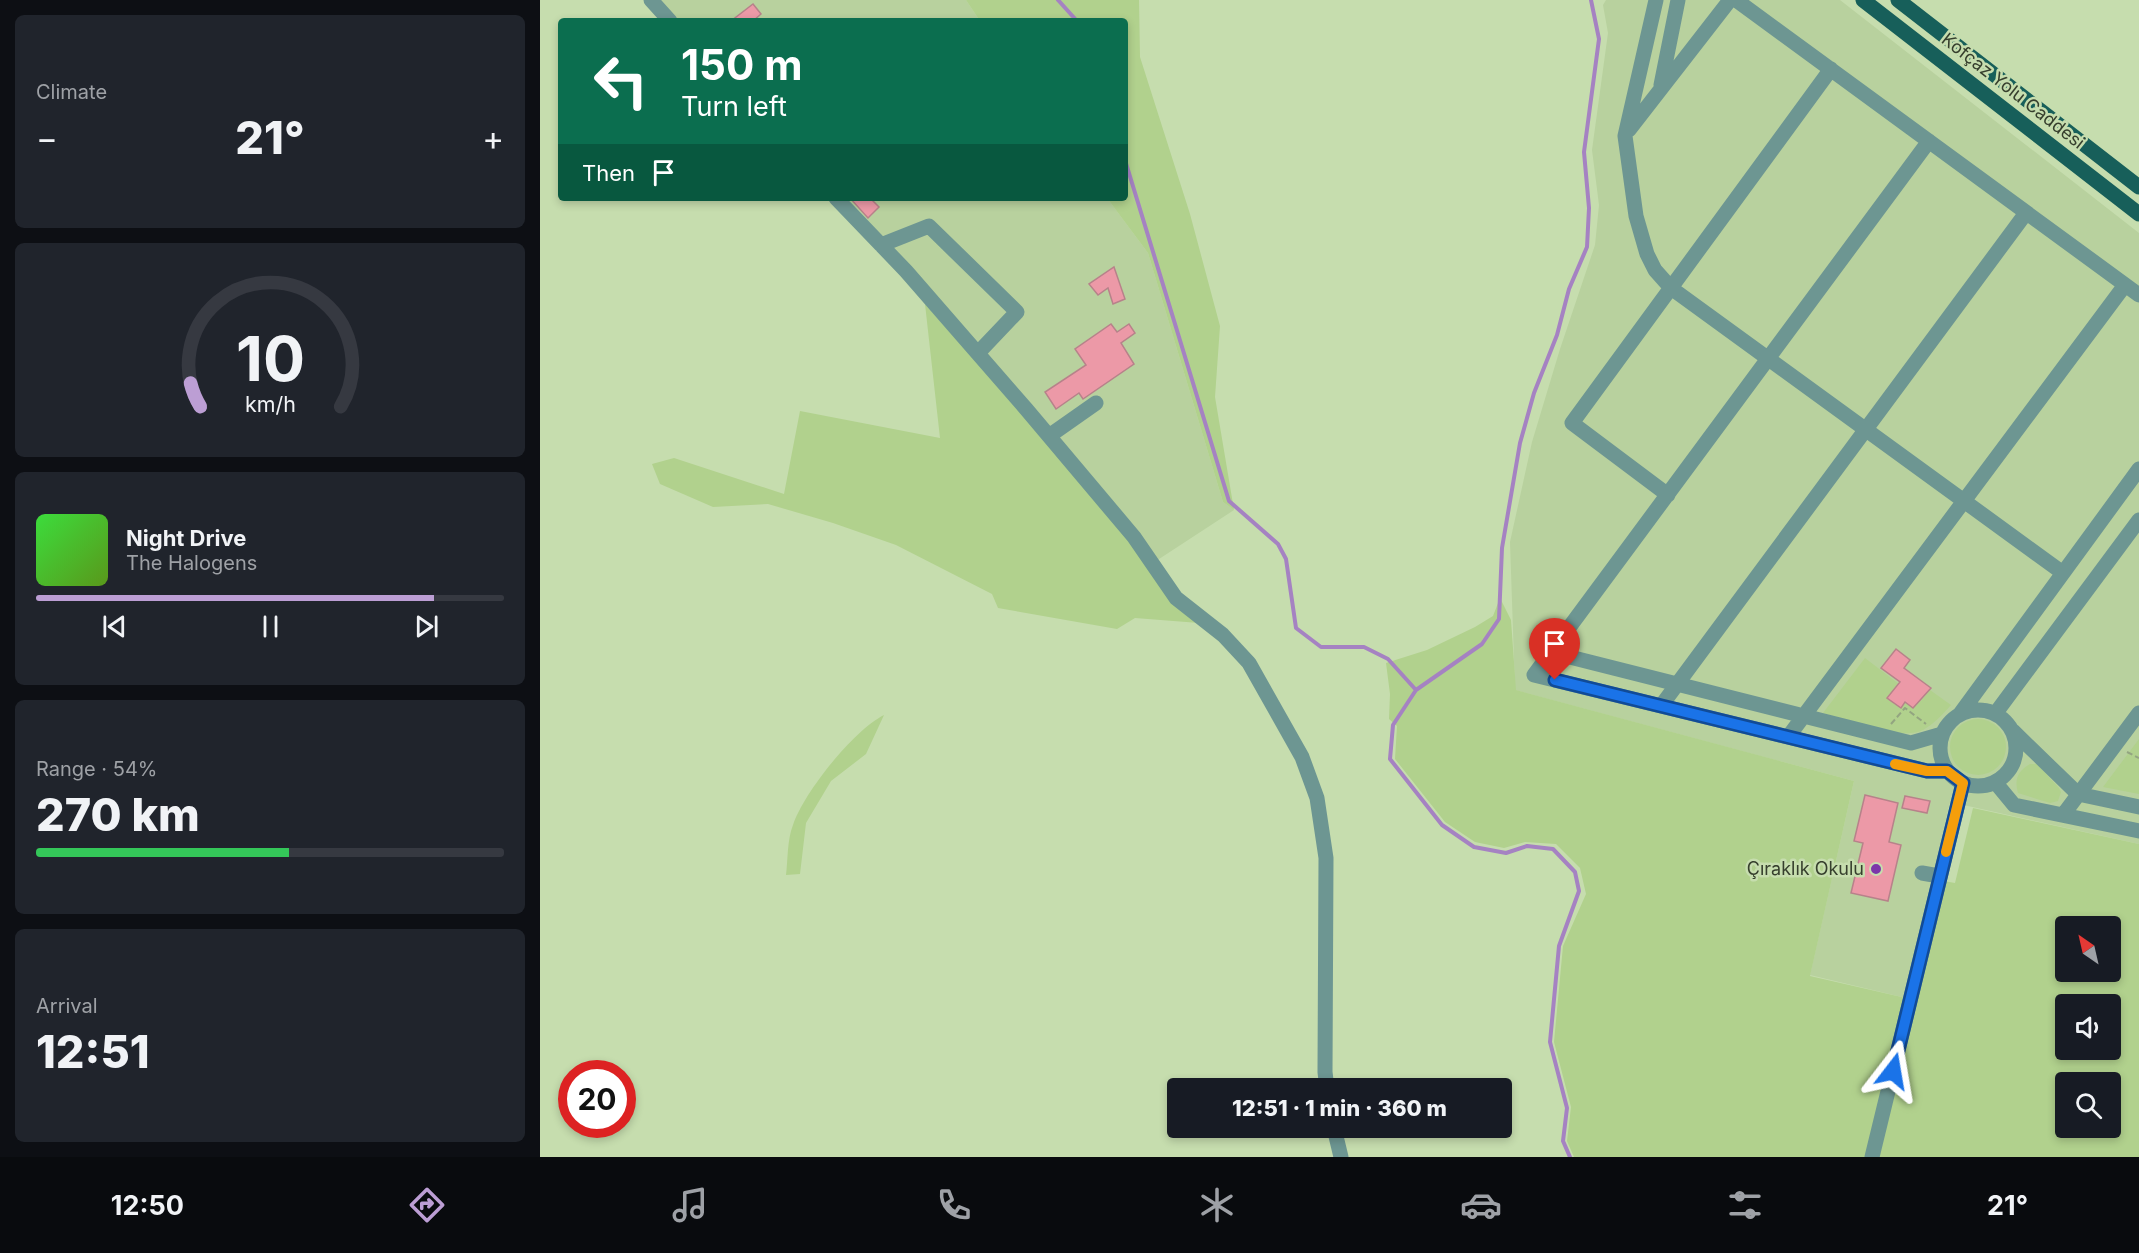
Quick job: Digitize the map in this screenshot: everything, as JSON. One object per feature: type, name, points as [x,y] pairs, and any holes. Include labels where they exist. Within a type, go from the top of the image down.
[{"type":"main road","name":"Kofçaz Yolu Caddesi","points":[[1863,0],[2139,214]]},
{"type":"main road","name":"Kofçaz Yolu Caddesi","points":[[1898,0],[2139,187]]},
{"type":"street","points":[[651,0],[667,18]]},
{"type":"street","points":[[1656,0],[1625,136],[1636,216],[1647,254],[1655,270],[1671,288],[2063,573]]},
{"type":"street","points":[[1660,90],[1678,0]]},
{"type":"street","points":[[1625,136],[1730,0]]},
{"type":"street","points":[[1736,0],[2139,295]]},
{"type":"street","points":[[1668,495],[1572,423],[1831,69]]},
{"type":"street","points":[[1929,141],[1534,675],[1927,771],[1947,771]]},
{"type":"street","points":[[839,201],[978,353],[1049,436],[1134,537],[1176,598],[1223,635],[1249,663],[1302,757],[1317,798],[1326,858],[1325,1078]]},
{"type":"street","points":[[1661,706],[2026,213]]},
{"type":"street","points":[[881,245],[929,226],[1017,312],[978,353]]},
{"type":"street","points":[[1788,737],[2125,285]]},
{"type":"street","points":[[1049,436],[1096,403]]},
{"type":"street","points":[[2012,730],[2016,741],[2013,765],[1995,782],[1982,786],[1963,783],[1947,771],[1941,760],[1940,734],[1949,722],[1960,714],[2139,470]]},
{"type":"street","points":[[1995,714],[2139,520]]},
{"type":"street","points":[[1550,652],[1911,743],[1940,734]]},
{"type":"street","points":[[1960,714],[1983,710],[1995,714],[2078,794],[2139,807]]},
{"type":"street","points":[[2063,815],[2139,713]]},
{"type":"street","points":[[1995,782],[2014,805],[2139,831]]},
{"type":"street","points":[[1872,1157],[1963,783]]},
{"type":"street","points":[[1922,873],[1939,876]]},
{"type":"street","points":[[1336,1138],[1341,1157]]},
{"type":"path","points":[[1882,736],[1905,708],[1940,734]]},
{"type":"path","points":[[2127,752],[2139,758]]},
{"type":"shaded area","points":[[658,0],[966,0],[978,18],[675,18]]},
{"type":"shaded area","points":[[966,0],[1139,0],[1140,57],[1190,214],[1220,326],[1215,397],[1234,510],[1223,502],[1148,253],[1109,201],[1128,201],[1128,18],[978,18]]},
{"type":"shaded area","points":[[1606,0],[1840,0],[2139,233],[2139,844],[1950,802],[1906,998],[1810,975],[1854,781],[1515,690],[1510,542],[1532,442],[1595,245],[1599,205],[1592,150],[1608,33],[1603,5]]},
{"type":"shaded area","points":[[846,201],[1109,201],[1148,253],[1223,502],[1234,510],[1156,561]]},
{"type":"shaded area","points":[[925,304],[1027,418],[1199,623],[1135,618],[1117,629],[998,608],[992,594],[896,545],[768,504],[713,507],[660,484],[652,464],[674,458],[784,494],[800,411],[940,438]]},
{"type":"shaded area","points":[[1500,598],[1511,620],[1516,690],[1854,781],[1810,976],[1906,998],[1932,879],[1955,883],[1973,808],[2139,844],[2139,1157],[1574,1157],[1567,1141],[1571,1107],[1554,1042],[1563,946],[1586,894],[1580,868],[1556,844],[1525,842],[1504,848],[1475,842],[1445,822],[1395,759],[1397,726],[1389,719],[1390,694],[1386,663],[1427,650],[1493,616]]},
{"type":"shaded area","points":[[1865,658],[1921,701],[1930,690],[1951,705],[1931,725],[1913,733],[1874,728],[1823,713]]},
{"type":"shaded area","points":[[884,715],[866,754],[831,781],[806,823],[800,874],[786,875],[791,831],[808,796],[831,763],[845,748]]},
{"type":"shaded area","points":[[1973,719],[1983,719],[1998,727],[2004,736],[2006,747],[2004,758],[1998,767],[1983,775],[1973,775],[1962,770],[1955,763],[1950,752],[1950,742],[1955,731],[1962,724]]},
{"type":"shaded area","points":[[2139,739],[2139,794],[2103,787]]},
{"type":"shaded area","points":[[2030,764],[2037,764],[2059,788],[2061,792],[2058,801],[2050,803],[2018,793],[2016,784],[2018,776]]},
{"type":"building","points":[[753,4],[761,14],[756,18],[735,18]]},
{"type":"building","points":[[853,201],[873,201],[879,207],[868,218]]},
{"type":"building","points":[[1114,267],[1125,299],[1113,304],[1108,288],[1098,295],[1089,284]]},
{"type":"building","points":[[1111,324],[1117,332],[1129,324],[1135,333],[1121,343],[1134,364],[1083,399],[1079,393],[1056,409],[1045,392],[1086,365],[1075,349]]},
{"type":"building","points":[[1896,649],[1910,660],[1904,668],[1931,688],[1913,708],[1905,702],[1901,708],[1887,698],[1900,682],[1881,668]]},
{"type":"building","name":"Çıraklık Okulu","points":[[1865,795],[1898,803],[1889,842],[1901,845],[1888,901],[1851,893],[1863,843],[1854,841]]},
{"type":"building","points":[[1905,796],[1930,801],[1927,813],[1902,808]]},
{"type":"waterway","points":[[1058,0],[1074,18]]},
{"type":"waterway","points":[[1416,690],[1482,644],[1499,619],[1502,548],[1520,443],[1534,393],[1557,335],[1569,289],[1587,247],[1589,208],[1584,152],[1599,39],[1591,0]]},
{"type":"waterway","points":[[1128,170],[1229,501],[1278,544],[1286,559],[1296,628],[1321,647],[1364,647],[1388,659],[1416,690],[1393,725],[1390,759],[1442,825],[1474,847],[1506,853],[1527,846],[1553,849],[1575,872],[1579,891],[1559,946],[1550,1042],[1567,1108],[1563,1141],[1570,1157]]},
{"type":"slow traffic","points":[[1895,764],[1927,771],[1947,771],[1957,781],[1963,783],[1946,852]]},
{"type":"place","name":"Çıraklık Okulu","points":[[1876,869]]},
{"type":"route","points":[[1555,680],[1927,771],[1947,771],[1957,781],[1963,783],[1893,1071]]}]
